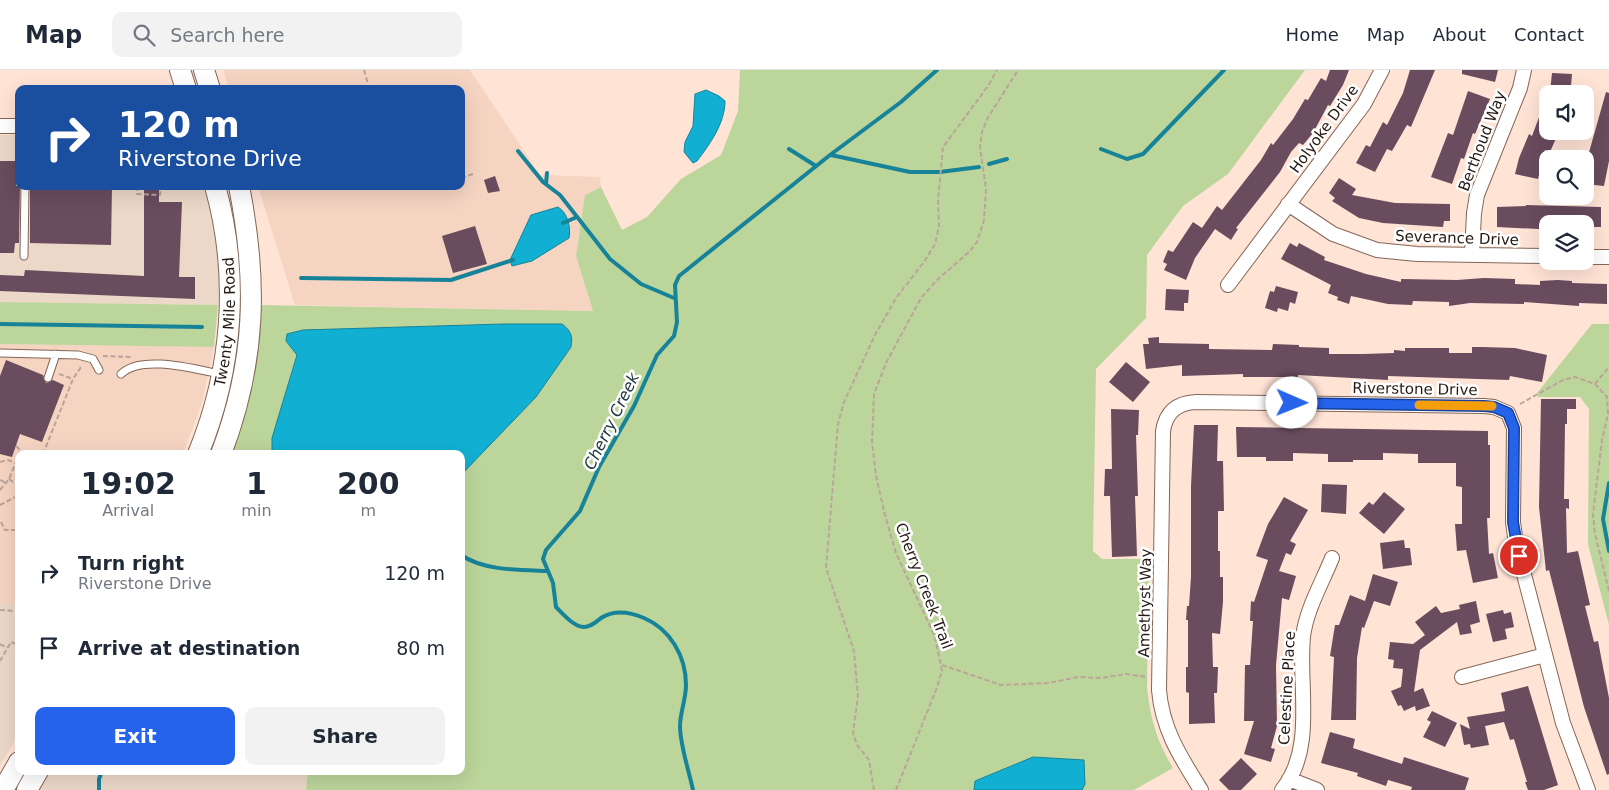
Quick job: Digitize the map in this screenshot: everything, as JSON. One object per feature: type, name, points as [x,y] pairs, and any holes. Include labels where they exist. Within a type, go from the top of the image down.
[{"type":"main road","points":[[180,70],[185,85]]},
{"type":"main road","points":[[204,70],[209,85]]},
{"type":"main road","name":"Twenty Mile Road","points":[[199,450],[213,412],[223,374],[229,334],[230,294],[224,227],[216,190]]},
{"type":"main road","name":"Twenty Mile Road","points":[[222,450],[239,400],[251,330],[252,300],[249,244],[240,190]]},
{"type":"main road","points":[[2,790],[15,769]]},
{"type":"main road","points":[[27,790],[36,775]]},
{"type":"street","name":"Holyoke Drive","points":[[1228,284],[1364,104],[1382,70]]},
{"type":"street","name":"Berthoud Way","points":[[1472,255],[1474,212],[1477,195],[1520,88],[1524,70]]},
{"type":"street","points":[[0,126],[15,126]]},
{"type":"street","name":"Severance Drive","points":[[1288,204],[1333,234],[1365,247],[1401,254],[1539,256]]},
{"type":"street","points":[[1594,257],[1609,257]]},
{"type":"street","name":"Riverstone Drive","points":[[1172,410],[1187,402],[1196,402],[1484,406],[1494,407],[1508,413],[1514,428],[1513,522],[1515,538],[1563,723],[1588,790]]},
{"type":"street","name":"Amethyst Way","points":[[1172,410],[1167,416],[1163,431],[1159,690],[1166,728],[1178,753],[1201,790]]},
{"type":"street","name":"Celestine Place","points":[[1286,785],[1299,756],[1302,740],[1303,636],[1309,614],[1332,558]]},
{"type":"street","points":[[1462,677],[1545,655]]},
{"type":"street","points":[[1286,785],[1318,790]]},
{"type":"lane","points":[[24,190],[24,256]]},
{"type":"lane","points":[[0,353],[78,355],[93,359],[99,370]]},
{"type":"lane","points":[[49,375],[56,354]]},
{"type":"lane","points":[[120,374],[130,366],[141,364],[187,367],[223,374]]},
{"type":"path","points":[[364,70],[368,84]]},
{"type":"path","points":[[874,790],[869,760],[857,745],[853,733],[858,696],[854,651],[826,568],[838,424],[844,402],[875,335],[896,298],[924,262],[935,244],[939,226],[938,200],[943,147],[988,86],[996,70]]},
{"type":"path","name":"Cherry Creek Trail","points":[[896,790],[936,690],[941,665],[935,637],[896,553],[885,515],[873,451],[874,394],[886,363],[921,298],[977,242],[984,220],[986,189],[980,148],[982,132],[987,118],[1018,70]]},
{"type":"path","points":[[465,177],[473,174]]},
{"type":"path","points":[[138,190],[137,194],[160,195],[161,190]]},
{"type":"path","points":[[45,450],[73,379],[81,367],[93,359],[103,356],[134,357]]},
{"type":"path","points":[[1595,384],[1609,367]]},
{"type":"path","points":[[49,375],[73,379]]},
{"type":"path","points":[[1520,404],[1567,379],[1583,378],[1595,384],[1605,394],[1609,405],[1602,440],[1593,514],[1595,534],[1609,591]]},
{"type":"path","points":[[16,446],[20,450]]},
{"type":"path","points":[[0,462],[8,460],[15,463]]},
{"type":"path","points":[[0,490],[9,479],[15,465]]},
{"type":"path","points":[[9,479],[15,483]]},
{"type":"path","points":[[0,480],[6,483]]},
{"type":"path","points":[[0,505],[15,497]]},
{"type":"path","points":[[0,522],[5,530],[15,530]]},
{"type":"path","points":[[0,610],[15,610]]},
{"type":"path","points":[[0,661],[11,642],[15,644]]},
{"type":"path","points":[[0,644],[8,648]]},
{"type":"path","points":[[941,665],[1001,685],[1048,683],[1078,677],[1102,678],[1126,674],[1149,678]]},
{"type":"shaded area","points":[[223,70],[470,70],[540,175],[600,177],[601,187],[585,195],[576,256],[593,311],[295,305],[259,190],[465,190],[465,85],[228,85]]},
{"type":"shaded area","points":[[0,135],[15,135],[15,190],[208,190],[221,264],[218,305],[0,302]]},
{"type":"shaded area","points":[[0,344],[214,347],[202,403],[184,450],[15,450],[15,603],[0,603]]},
{"type":"shaded area","points":[[0,603],[15,603],[15,741],[0,765]]},
{"type":"shaded area","points":[[45,775],[308,775],[306,790],[38,790]]},
{"type":"green space","points":[[740,70],[1305,70],[1228,174],[1183,206],[1147,255],[1146,318],[1096,369],[1093,551],[1102,559],[1149,559],[1147,687],[1155,729],[1173,768],[1134,790],[306,790],[308,775],[465,775],[465,450],[230,450],[260,305],[593,311],[576,256],[585,195],[601,187],[622,230],[647,217],[681,179],[721,155],[738,111]]},
{"type":"green space","points":[[233,227],[240,250],[242,344],[214,450],[206,450]]},
{"type":"green space","points":[[0,302],[218,305],[214,347],[0,344]]},
{"type":"green space","points":[[1592,324],[1609,324],[1609,625],[1588,544],[1589,409],[1580,397],[1538,397],[1537,393]]},
{"type":"water","points":[[706,90],[725,101],[724,109],[720,125],[712,140],[697,161],[693,163],[684,152],[685,142],[693,126],[695,94]]},
{"type":"water","points":[[558,207],[568,221],[569,238],[532,261],[512,266],[510,260],[531,215]]},
{"type":"water","points":[[562,324],[571,334],[572,340],[571,347],[536,397],[465,471],[465,450],[272,450],[272,438],[297,355],[286,341],[287,334],[303,330]]},
{"type":"water","points":[[1033,757],[1084,760],[1085,784],[1082,790],[974,790],[975,781]]},
{"type":"building","points":[[1330,70],[1349,70],[1343,85],[1330,106],[1328,105],[1313,133],[1303,145],[1299,143],[1291,152],[1280,172],[1236,228],[1238,229],[1231,240],[1215,229],[1195,258],[1186,280],[1164,270],[1167,264],[1163,262],[1168,250],[1173,252],[1193,222],[1202,228],[1217,206],[1222,210],[1261,160],[1271,143],[1273,145],[1293,119],[1305,99],[1308,100],[1321,78],[1326,81]]},
{"type":"building","points":[[1410,70],[1435,70],[1411,127],[1407,125],[1392,151],[1387,149],[1375,172],[1356,163],[1366,145],[1370,147],[1383,122],[1387,125],[1403,93]]},
{"type":"building","points":[[1462,70],[1498,70],[1495,82],[1462,74]]},
{"type":"building","points":[[1552,73],[1572,74],[1571,85],[1551,85]]},
{"type":"building","points":[[1468,91],[1490,99],[1475,134],[1473,133],[1464,159],[1461,158],[1452,184],[1431,177],[1448,133],[1453,135]]},
{"type":"building","points":[[1606,92],[1609,93],[1609,161],[1604,186],[1594,185],[1594,150],[1590,150]]},
{"type":"building","points":[[1539,117],[1539,140],[1555,140],[1551,150],[1539,150],[1538,179],[1515,174],[1519,158],[1529,134],[1532,136]]},
{"type":"building","points":[[0,161],[15,161],[15,190],[20,190],[19,243],[15,243],[14,253],[0,253]]},
{"type":"building","points":[[495,176],[500,191],[488,193],[484,180]]},
{"type":"building","points":[[1339,178],[1356,189],[1352,195],[1395,203],[1450,204],[1450,221],[1444,221],[1443,227],[1383,223],[1359,218],[1332,201],[1335,198],[1329,193]]},
{"type":"building","points":[[30,190],[112,190],[111,245],[30,243]]},
{"type":"building","points":[[144,190],[159,190],[159,202],[182,202],[179,277],[195,277],[195,299],[0,291],[0,275],[24,276],[25,270],[144,276]]},
{"type":"building","points":[[1497,207],[1601,207],[1601,227],[1594,227],[1594,215],[1539,215],[1539,229],[1497,227]]},
{"type":"building","points":[[475,226],[487,264],[453,273],[442,236]]},
{"type":"building","points":[[1290,243],[1297,247],[1299,243],[1325,257],[1324,260],[1366,274],[1401,282],[1401,279],[1457,280],[1484,278],[1515,279],[1515,284],[1540,285],[1540,281],[1558,280],[1572,281],[1572,283],[1607,284],[1607,304],[1579,303],[1579,306],[1524,302],[1524,304],[1470,303],[1449,306],[1449,302],[1413,301],[1412,305],[1388,304],[1351,296],[1349,304],[1337,300],[1338,297],[1328,293],[1331,285],[1281,259]]},
{"type":"building","points":[[1276,286],[1298,292],[1295,304],[1290,302],[1288,311],[1278,308],[1277,312],[1265,308],[1270,291],[1274,292]]},
{"type":"building","points":[[1166,289],[1189,290],[1188,303],[1184,303],[1184,311],[1165,310]]},
{"type":"building","points":[[1159,337],[1159,343],[1209,344],[1209,349],[1272,350],[1273,344],[1329,348],[1329,354],[1363,354],[1394,353],[1394,350],[1405,351],[1405,348],[1449,348],[1449,353],[1472,353],[1472,347],[1482,347],[1515,348],[1547,355],[1542,382],[1510,376],[1509,380],[1388,376],[1388,380],[1298,375],[1298,379],[1286,379],[1286,377],[1243,377],[1243,374],[1182,376],[1182,365],[1146,369],[1143,344],[1149,344],[1148,338]]},
{"type":"building","points":[[6,360],[43,375],[46,383],[53,380],[64,385],[42,442],[20,434],[12,457],[0,454],[0,376]]},
{"type":"building","points":[[1126,362],[1150,382],[1133,402],[1109,382]]},
{"type":"building","points":[[1541,399],[1576,399],[1576,409],[1567,409],[1567,424],[1565,424],[1564,499],[1569,499],[1569,509],[1566,508],[1567,553],[1578,551],[1590,605],[1585,606],[1594,642],[1598,641],[1609,698],[1609,774],[1607,775],[1584,707],[1549,570],[1546,571],[1539,507]]},
{"type":"building","points":[[1111,409],[1139,410],[1138,435],[1136,435],[1138,496],[1135,496],[1137,556],[1112,557],[1110,496],[1104,496],[1105,469],[1112,469]]},
{"type":"building","points":[[1194,425],[1218,425],[1217,461],[1223,461],[1224,511],[1218,511],[1218,551],[1220,551],[1220,577],[1223,577],[1223,602],[1220,634],[1212,633],[1213,667],[1218,667],[1217,693],[1214,693],[1215,723],[1189,724],[1189,693],[1186,692],[1188,620],[1186,620],[1191,577],[1191,486]]},
{"type":"building","points":[[1236,427],[1488,431],[1488,445],[1490,445],[1490,518],[1487,518],[1489,554],[1493,553],[1498,578],[1473,583],[1466,550],[1457,551],[1455,524],[1462,524],[1462,487],[1456,486],[1456,463],[1418,463],[1418,454],[1383,453],[1383,460],[1353,460],[1353,462],[1328,462],[1328,454],[1293,453],[1293,461],[1266,461],[1266,457],[1237,457]]},
{"type":"building","points":[[1322,484],[1347,485],[1346,514],[1321,512]]},
{"type":"building","points":[[1384,492],[1405,509],[1384,534],[1359,513],[1369,502],[1373,505]]},
{"type":"building","points":[[1284,497],[1308,510],[1290,541],[1296,544],[1291,555],[1286,553],[1279,571],[1296,576],[1289,600],[1282,598],[1276,665],[1277,726],[1271,748],[1275,749],[1271,762],[1244,754],[1254,721],[1244,721],[1245,665],[1250,665],[1253,621],[1250,621],[1251,601],[1254,602],[1268,560],[1256,556],[1268,524]]},
{"type":"building","points":[[1404,540],[1405,548],[1410,548],[1412,565],[1383,569],[1380,543]]},
{"type":"building","points":[[1373,574],[1398,582],[1390,606],[1374,601],[1364,628],[1362,627],[1357,658],[1356,720],[1331,720],[1334,657],[1330,656],[1335,625],[1339,625],[1350,595],[1365,601]]},
{"type":"building","points":[[1476,601],[1480,622],[1470,625],[1472,633],[1460,635],[1457,622],[1420,650],[1414,692],[1423,688],[1430,706],[1416,711],[1415,706],[1404,711],[1401,705],[1398,706],[1391,691],[1401,687],[1403,669],[1393,668],[1394,660],[1388,659],[1390,642],[1413,644],[1425,635],[1415,622],[1436,606],[1441,613],[1460,609],[1459,605]]},
{"type":"building","points":[[1503,610],[1504,614],[1511,612],[1514,627],[1505,629],[1507,639],[1493,642],[1486,614]]},
{"type":"building","points":[[1528,686],[1558,785],[1544,790],[1528,790],[1514,739],[1510,740],[1504,722],[1485,726],[1489,745],[1471,748],[1470,744],[1464,745],[1460,724],[1470,729],[1467,717],[1505,711],[1501,693]]},
{"type":"building","points":[[1432,711],[1457,723],[1445,747],[1423,737],[1431,722],[1427,720]]},
{"type":"building","points":[[1330,732],[1355,739],[1353,748],[1402,764],[1404,757],[1469,778],[1465,790],[1411,790],[1412,787],[1388,780],[1386,786],[1357,776],[1358,773],[1321,763]]},
{"type":"building","points":[[1241,758],[1257,774],[1241,790],[1229,790],[1219,780]]},
{"type":"waterway","name":"Cherry Creek","points":[[693,790],[680,733],[680,721],[686,690],[685,674],[680,654],[675,645],[662,629],[644,618],[628,613],[617,612],[606,615],[587,627],[573,623],[556,607],[553,583],[543,559],[546,550],[580,511],[599,467],[634,406],[657,355],[674,336],[677,322],[675,285],[679,276],[830,155],[901,102],[937,70]]},
{"type":"waterway","points":[[1101,149],[1127,159],[1143,154],[1224,70]]},
{"type":"waterway","points":[[789,149],[816,166]]},
{"type":"waterway","points":[[518,151],[543,182],[560,195],[610,259],[641,284],[674,298]]},
{"type":"waterway","points":[[831,155],[910,172],[940,172],[979,167]]},
{"type":"waterway","points":[[989,164],[1007,159]]},
{"type":"waterway","points":[[546,184],[547,173]]},
{"type":"waterway","points":[[563,223],[577,217]]},
{"type":"waterway","points":[[301,278],[451,280],[513,260]]},
{"type":"waterway","points":[[0,324],[202,327]]},
{"type":"waterway","points":[[1609,483],[1603,519],[1609,551]]},
{"type":"waterway","points":[[465,557],[492,567],[548,571]]},
{"type":"waterway","points":[[99,790],[100,775]]},
{"type":"slow traffic","points":[[1419,405],[1492,406]]},
{"type":"route","points":[[1292,403],[1484,406],[1501,409],[1508,413],[1514,428],[1513,522],[1519,556]]}]
